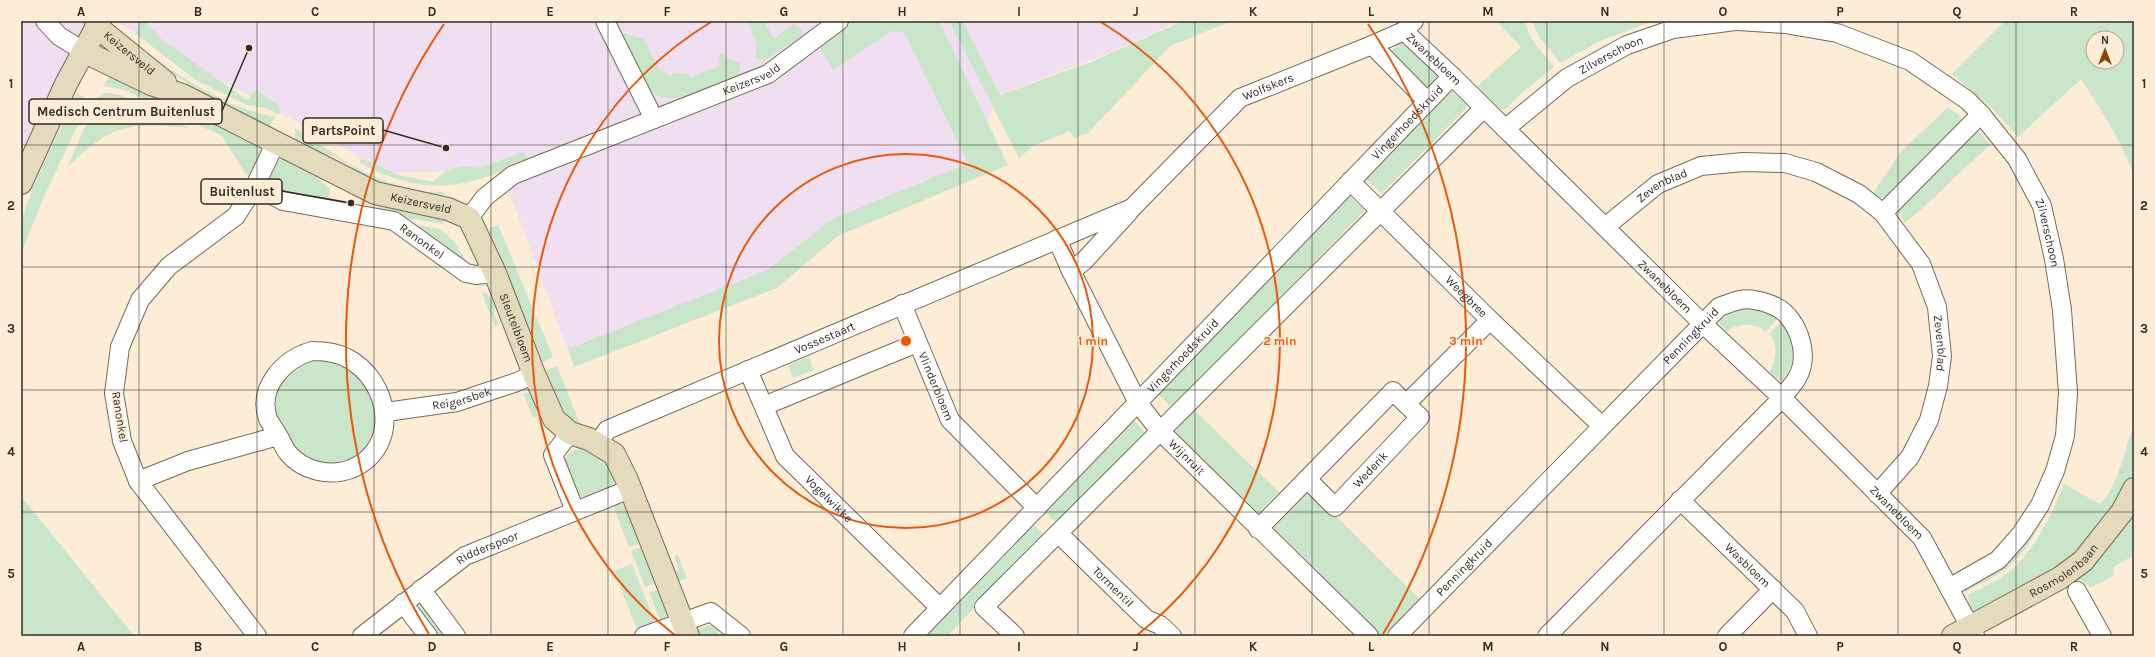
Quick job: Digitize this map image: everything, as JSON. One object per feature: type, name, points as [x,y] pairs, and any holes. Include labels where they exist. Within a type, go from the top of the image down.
[{"type":"street","points":[[45,21],[59,36],[83,51]]},
{"type":"street","points":[[605,21],[654,118]]},
{"type":"street","name":"Keizersveld","points":[[83,51],[151,84],[182,95],[375,193],[448,209],[469,218],[485,197],[513,175],[768,74],[839,21]]},
{"type":"street","name":"Zilverschoon","points":[[1505,129],[1567,78],[1627,45],[1673,29],[1735,21]]},
{"type":"street","name":"Zilverschoon","points":[[1738,21],[1785,24],[1837,33],[1886,50],[1910,61],[1966,100],[1981,114],[2017,159],[2042,206],[2054,259],[2062,310],[2068,393],[2064,436],[2055,471],[2040,505],[2021,534],[1998,560],[1949,588]]},
{"type":"street","points":[[21,183],[66,84],[83,51],[94,23]]},
{"type":"street","name":"Keizersveld","points":[[94,23],[182,95]]},
{"type":"street","name":"Zwanebloem","points":[[1409,26],[1452,76],[1505,129],[1702,323],[1782,398],[1922,538],[1949,588],[1966,633]]},
{"type":"street","name":"Wolfskers","points":[[1071,271],[1084,261],[1132,208],[1240,98],[1372,45],[1409,26]]},
{"type":"street","points":[[1372,45],[1427,101]]},
{"type":"street","name":"Vingerhoedskruid","points":[[914,636],[1452,76]]},
{"type":"street","points":[[1015,636],[984,608],[1484,108]]},
{"type":"street","points":[[1883,213],[1981,114]]},
{"type":"street","name":"Ranonkel","points":[[257,636],[138,481],[122,442],[114,393],[120,347],[140,300],[169,266],[236,216],[255,186],[276,142]]},
{"type":"street","name":"Zevenblad","points":[[1605,227],[1658,184],[1701,166],[1743,162],[1785,163],[1816,172],[1859,194],[1883,213],[1920,264],[1936,307],[1942,356],[1938,386],[1929,420],[1910,456],[1877,494]]},
{"type":"street","name":"Weegbree","points":[[1350,181],[1490,320],[1602,426]]},
{"type":"street","name":"Ranonkel","points":[[255,186],[283,201],[394,221],[466,273],[476,275],[495,273]]},
{"type":"street","name":"Wolfskers","points":[[1057,239],[1132,208]]},
{"type":"street","name":"Sleutelbloem","points":[[469,218],[495,273],[534,374],[554,419],[570,433],[598,444],[614,454],[630,489],[687,630]]},
{"type":"street","name":"Wijnruit","points":[[1057,239],[1071,271],[1138,403],[1160,431],[1369,636]]},
{"type":"street","name":"Vossestaart","points":[[598,444],[607,430],[1057,239]]},
{"type":"street","name":"Penningkruid","points":[[1397,636],[1719,307],[1737,300],[1754,299],[1774,306],[1785,313],[1798,333],[1803,357],[1798,378],[1782,398],[1547,636]]},
{"type":"street","name":"Vlinderbloem","points":[[902,304],[950,420],[1036,508]]},
{"type":"street","points":[[1406,404],[1490,320]]},
{"type":"street","points":[[764,406],[917,343]]},
{"type":"street","points":[[312,351],[328,351],[349,359],[370,379],[383,399],[386,412],[384,433],[372,454],[363,462],[340,472],[327,473],[313,470],[298,462],[288,452],[278,436],[268,419],[267,402],[269,388],[274,376],[283,366],[292,359],[312,351]]},
{"type":"street","name":"Vogelwikke","points":[[748,370],[785,456],[940,608]]},
{"type":"street","name":"Reigersbek","points":[[386,412],[457,402],[517,382],[534,374]]},
{"type":"street","name":"Wederik","points":[[1258,528],[1393,390],[1420,417],[1335,508],[1307,479]]},
{"type":"street","points":[[570,433],[553,455],[575,511]]},
{"type":"street","points":[[138,481],[188,462],[278,436]]},
{"type":"street","name":"Ridderspoor","points":[[362,636],[465,556],[630,489]]},
{"type":"street","name":"Rosmolenbaan","points":[[1966,633],[2060,578],[2083,561],[2122,512],[2134,489]]},
{"type":"street","name":"Wasbloem","points":[[1680,500],[1795,611],[1808,636]]},
{"type":"street","name":"Tormentil","points":[[1058,533],[1160,632]]},
{"type":"street","points":[[421,589],[456,636]]},
{"type":"street","points":[[1727,636],[1773,589]]},
{"type":"street","points":[[2077,591],[2102,636]]},
{"type":"street","points":[[403,603],[428,636]]},
{"type":"street","points":[[644,636],[687,630],[711,612],[741,636]]},
{"type":"shaded area","points":[[21,21],[110,21],[21,193]]},
{"type":"shaded area","points":[[114,21],[1180,21],[1094,59],[998,95],[970,162],[831,219],[772,270],[568,350],[501,170],[389,173]]},
{"type":"green space","points":[[139,21],[150,21],[147,26],[157,33],[156,35],[247,100],[255,90],[279,105],[280,115],[265,108],[247,105],[197,81],[136,34]]},
{"type":"green space","points":[[748,21],[764,21],[774,39],[794,24],[802,29],[802,36],[766,60],[757,59],[755,56],[757,45]]},
{"type":"green space","points":[[854,21],[939,21],[1008,165],[838,236],[777,288],[574,367],[568,349],[769,269],[832,219],[968,163],[904,33],[891,31],[833,70],[820,48]]},
{"type":"green space","points":[[949,21],[963,21],[1000,95],[1091,62],[1183,21],[1232,21],[1170,46],[1088,133],[1074,138],[1070,131],[1033,146],[1019,158]]},
{"type":"green space","points":[[1496,21],[1524,21],[1532,40],[1554,67],[1524,91],[1505,109],[1500,109],[1487,96],[1472,91],[1521,47]]},
{"type":"green space","points":[[1532,21],[1653,21],[1598,42],[1560,63],[1540,38]]},
{"type":"green space","points":[[2005,21],[2134,21],[2134,176],[2117,138],[2081,79],[2018,137],[1992,108],[1952,74]]},
{"type":"green space","points":[[624,33],[644,39],[659,69],[668,75],[687,72],[690,78],[719,66],[720,53],[730,60],[740,62],[739,78],[683,97],[661,97],[652,93],[624,41]]},
{"type":"green space","points":[[130,41],[181,76],[217,97],[255,112],[275,117],[270,127],[266,128],[200,92],[132,46]]},
{"type":"green space","points":[[1400,43],[1404,43],[1437,74],[1438,80],[1427,89],[1390,52]]},
{"type":"green space","points":[[110,75],[118,77],[259,142],[258,144],[263,154],[252,176],[249,177],[245,173],[222,136],[125,90],[104,86]]},
{"type":"green space","points":[[1451,90],[1468,106],[1382,193],[1365,178]]},
{"type":"green space","points":[[77,93],[85,98],[87,105],[43,199],[21,254],[21,221],[33,187]]},
{"type":"green space","points":[[106,93],[121,95],[190,128],[169,126],[136,126],[122,129],[109,134],[96,142],[67,168],[97,98]]},
{"type":"green space","points":[[1948,107],[1961,117],[1961,122],[1890,196],[1881,198],[1873,193],[1900,153]]},
{"type":"green space","points":[[295,128],[346,162],[384,181],[423,191],[443,192],[445,195],[409,193],[385,187],[334,156],[310,152],[295,142]]},
{"type":"green space","points":[[1973,131],[1978,131],[1991,145],[1905,223],[1897,209]]},
{"type":"green space","points":[[524,151],[528,160],[484,178],[444,186],[424,185],[404,181],[383,174],[360,163],[361,158],[399,175],[433,182],[447,170],[462,166],[481,168]]},
{"type":"green space","points":[[280,159],[301,165],[330,189],[329,205],[293,199],[279,191],[270,179],[270,173],[273,166]]},
{"type":"green space","points":[[1348,195],[1365,210],[1172,408],[1157,393]]},
{"type":"green space","points":[[361,206],[404,209],[446,220],[443,224],[401,217]]},
{"type":"green space","points":[[498,225],[553,357],[541,363],[491,245],[489,228]]},
{"type":"green space","points":[[415,226],[439,229],[454,241],[468,264]]},
{"type":"green space","points":[[484,292],[496,303],[494,313],[499,325],[495,326],[482,294]]},
{"type":"green space","points":[[1755,305],[1779,316],[1766,332],[1752,325],[1741,325],[1727,332],[1720,325],[1720,314]]},
{"type":"green space","points":[[1783,320],[1787,323],[1792,340],[1794,347],[1794,358],[1792,365],[1782,381],[1769,374],[1775,359],[1775,349],[1774,343],[1769,334]]},
{"type":"green space","points":[[809,357],[814,370],[793,378],[788,365]]},
{"type":"green space","points":[[327,358],[350,368],[371,395],[379,412],[371,441],[354,459],[330,465],[306,461],[293,447],[283,430],[275,410],[277,393],[285,377],[306,360]]},
{"type":"green space","points":[[557,366],[580,424],[568,415],[558,402],[544,371]]},
{"type":"green space","points":[[533,391],[543,414],[533,418],[523,394]]},
{"type":"green space","points":[[1194,410],[1279,492],[1259,512],[1252,511],[1172,433]]},
{"type":"green space","points":[[1133,419],[1146,434],[1056,523],[1044,511]]},
{"type":"green space","points":[[2134,422],[2134,471],[2115,510],[2075,558],[1977,613],[1968,609],[1963,604],[1969,601],[1968,595],[2006,574],[2025,556],[2041,533],[2064,484],[2100,504],[2106,497],[2116,477]]},
{"type":"green space","points":[[584,447],[602,454],[615,481],[612,488],[588,499],[576,495],[566,472],[565,465],[565,460],[568,455],[574,450]]},
{"type":"green space","points":[[2063,472],[2047,511],[2024,550],[2000,573],[1965,592],[1965,586]]},
{"type":"green space","points":[[1305,493],[1312,493],[1420,599],[1384,635],[1376,635],[1272,534],[1272,526]]},
{"type":"green space","points":[[21,496],[134,636],[21,636]]},
{"type":"green space","points":[[619,502],[627,508],[643,542],[629,547],[612,503]]},
{"type":"green space","points":[[2134,504],[2134,555],[2114,567],[2113,576],[2090,588],[2087,584],[2075,591],[2072,585],[2068,587],[2065,583]]},
{"type":"green space","points":[[1033,524],[1045,535],[947,636],[922,636]]},
{"type":"green space","points":[[644,546],[660,582],[645,587],[631,551]]},
{"type":"green space","points":[[678,555],[687,578],[678,582],[675,575],[679,569],[674,556]]},
{"type":"green space","points":[[632,564],[655,622],[637,629],[614,571]]},
{"type":"green space","points":[[661,588],[668,613],[661,622],[649,592]]},
{"type":"green space","points":[[424,604],[449,636],[435,636],[415,610]]},
{"type":"green space","points":[[711,625],[718,630],[719,636],[700,636],[696,629]]},
{"type":"place","name":"Medisch Centrum Buitenlust","points":[[249,48]]},
{"type":"place","name":"PartsPoint","points":[[446,148]]},
{"type":"place","name":"Buitenlust","points":[[351,203]]}]
